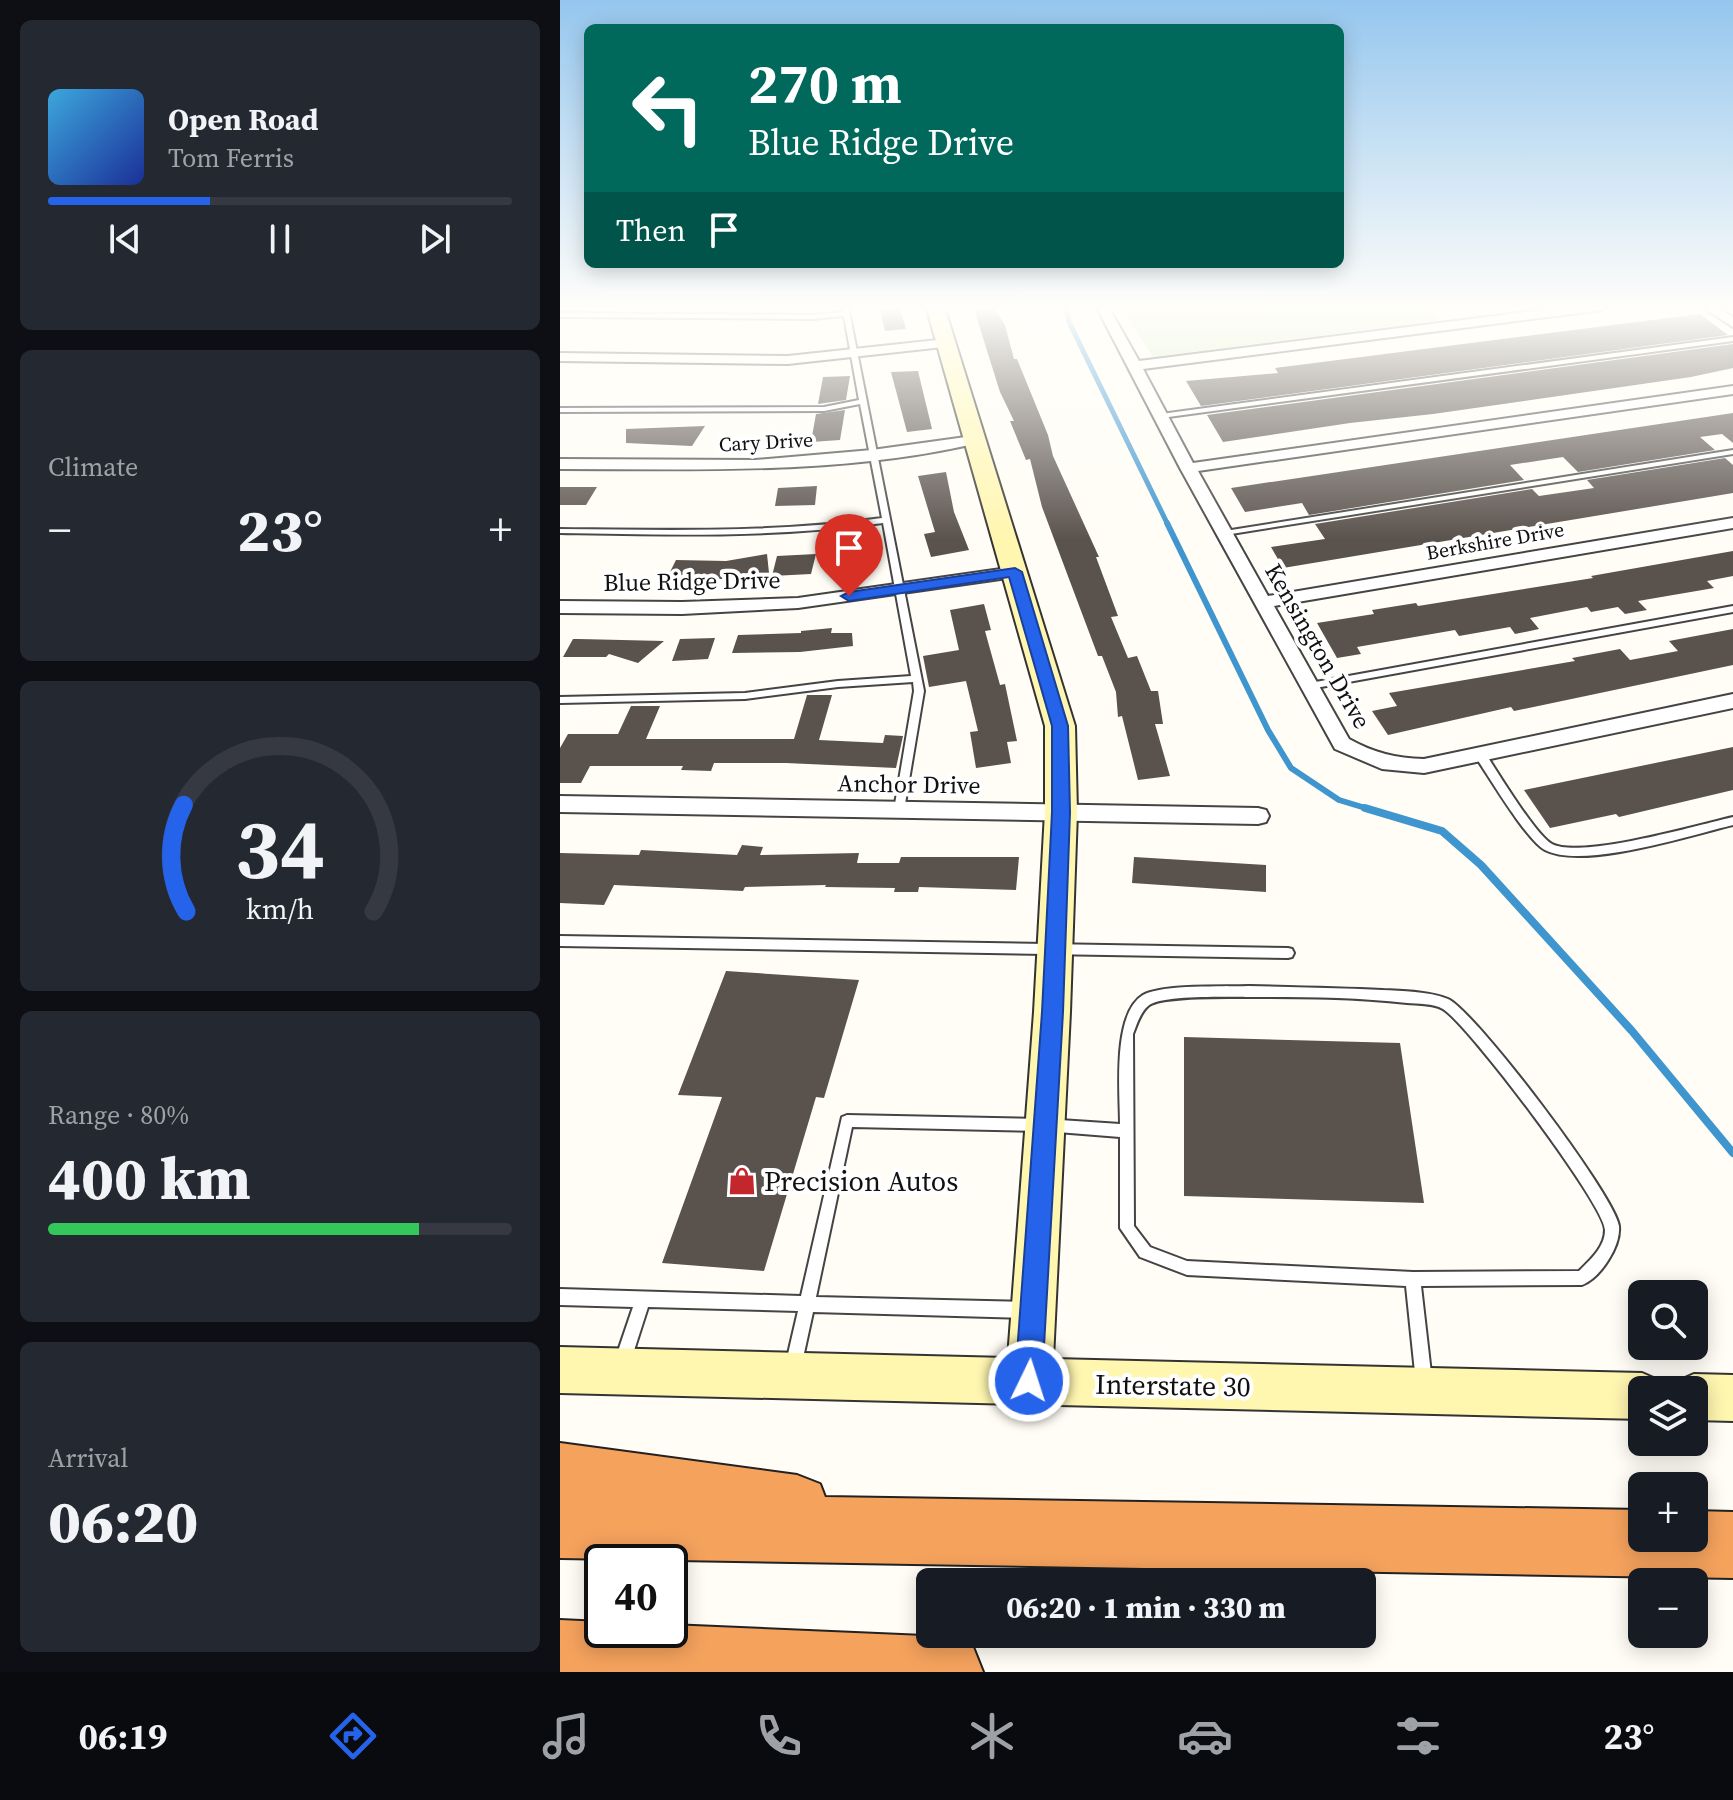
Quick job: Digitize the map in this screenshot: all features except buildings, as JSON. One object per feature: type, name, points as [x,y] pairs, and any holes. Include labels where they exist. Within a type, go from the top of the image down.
[{"type":"highway","points":[[560,1475],[992,1533]]},
{"type":"highway","points":[[560,1525],[1733,1545]]},
{"type":"highway","points":[[560,1655],[948,1672]]},
{"type":"street","points":[[958,384],[1060,726],[1061,812],[1055,951],[1029,1381]]},
{"type":"street","name":"Kensington Drive","points":[[1144,384],[1342,744],[1367,759],[1394,766],[1424,766],[1733,701]]},
{"type":"street","points":[[1188,468],[1733,390]]},
{"type":"street","name":"Cary Drive","points":[[560,464],[755,465],[872,455],[973,440]]},
{"type":"street","name":"Berkshire Drive","points":[[1264,602],[1733,523]]},
{"type":"street","name":"Blue Ridge Drive","points":[[560,607],[682,608],[798,603],[1015,572]]},
{"type":"street","name":"Anchor Drive","points":[[560,804],[1258,816]]},
{"type":"street","name":"Interstate 30","points":[[560,1370],[1628,1396]]},
{"type":"street","points":[[1708,1397],[1733,1398]]},
{"type":"lane","points":[[860,384],[919,691],[899,810]]},
{"type":"lane","points":[[1161,416],[1399,384]]},
{"type":"lane","points":[[560,410],[824,409],[863,401]]},
{"type":"lane","points":[[1225,533],[1733,452]]},
{"type":"lane","points":[[560,531],[711,532],[840,528],[885,520]]},
{"type":"lane","points":[[1310,686],[1733,609]]},
{"type":"lane","points":[[560,700],[745,696],[838,684],[917,679]]},
{"type":"lane","points":[[1479,753],[1546,847],[1567,854],[1596,851],[1733,821]]},
{"type":"lane","points":[[560,941],[1288,953]]},
{"type":"lane","points":[[1209,992],[1402,995],[1444,1003],[1472,1028],[1593,1187],[1612,1223],[1607,1252],[1582,1278],[1413,1279],[1187,1268],[1145,1252],[1127,1228],[1127,1034],[1137,1008],[1150,997],[1209,992]]},
{"type":"lane","points":[[791,1376],[847,1121],[1045,1125],[1127,1131]]},
{"type":"lane","points":[[1413,1279],[1425,1390]]},
{"type":"lane","points":[[560,1297],[1033,1310]]},
{"type":"lane","points":[[619,1371],[643,1300]]},
{"type":"waterway","points":[[1099,384],[1168,525]]},
{"type":"waterway","points":[[1167,523],[1268,730],[1291,768],[1339,800],[1372,810]]},
{"type":"waterway","points":[[1365,808],[1442,831],[1481,865],[1632,1031],[1733,1153]]},
{"type":"place","name":"Precision Autos","points":[[742,1181]]},
{"type":"route","points":[[849,596],[1015,572],[1060,726],[1061,812],[1052,1012],[1029,1381]]}]
